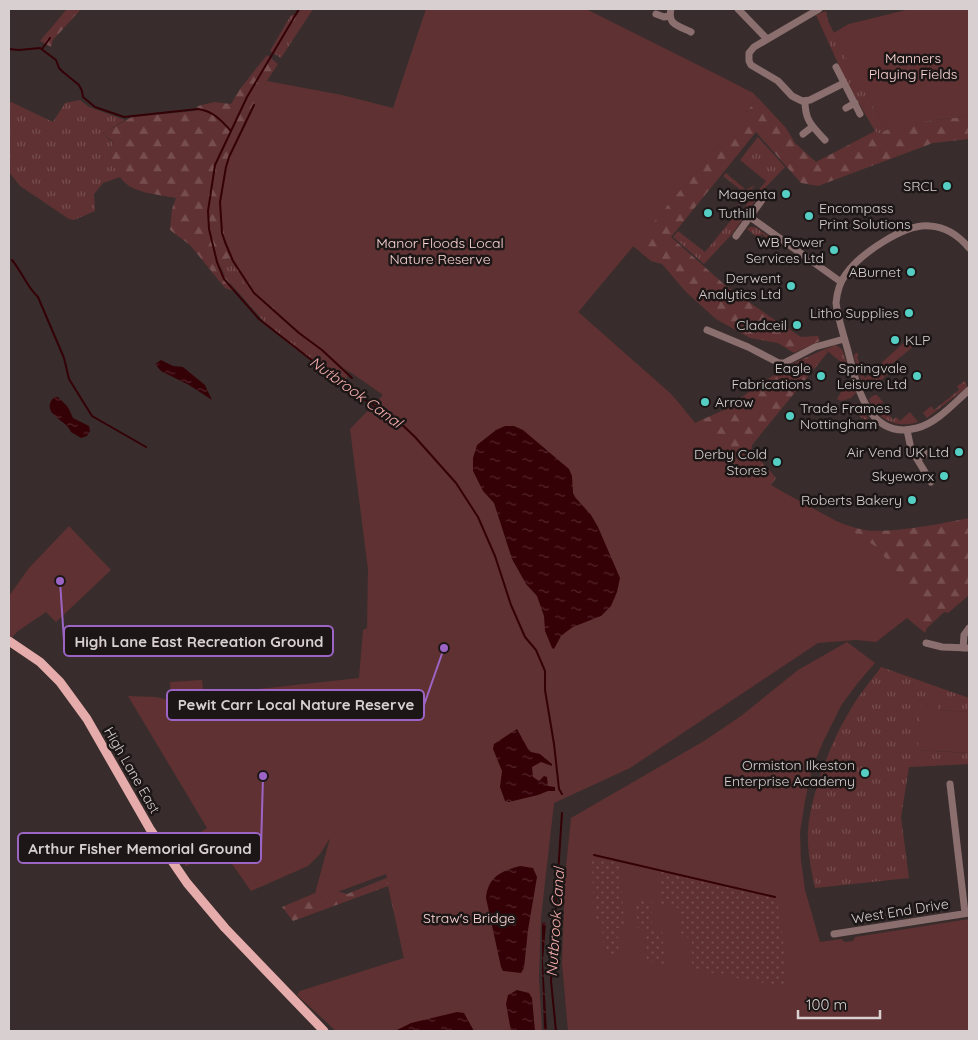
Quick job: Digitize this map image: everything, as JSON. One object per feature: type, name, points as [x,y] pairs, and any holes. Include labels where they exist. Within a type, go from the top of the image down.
[{"type":"main road","name":"High Lane East","points":[[9,641],[40,662],[60,682],[84,715],[147,823],[187,883],[225,928],[324,1031]]},
{"type":"street","points":[[738,9],[767,40]]},
{"type":"street","points":[[819,9],[754,47],[750,51],[748,58],[750,63],[778,81],[792,96],[804,101],[810,100],[844,83]]},
{"type":"street","points":[[656,14],[664,17],[670,12],[673,23],[691,32]]},
{"type":"street","points":[[836,67],[860,114]]},
{"type":"street","points":[[804,101],[807,118],[812,127],[824,140]]},
{"type":"street","points":[[846,108],[855,104]]},
{"type":"street","points":[[803,134],[812,127]]},
{"type":"street","points":[[736,236],[762,200]]},
{"type":"street","points":[[750,217],[841,282]]},
{"type":"street","points":[[968,394],[928,424],[907,430],[896,429],[883,424],[874,417],[865,405],[854,374],[837,309],[837,293],[841,282],[849,270],[862,258],[885,241],[911,228],[929,226],[943,228],[956,235],[969,248]]},
{"type":"street","points":[[707,330],[767,352],[784,363],[815,347],[844,339]]},
{"type":"street","points":[[907,430],[916,459],[931,482]]},
{"type":"street","points":[[916,459],[928,453]]},
{"type":"street","points":[[926,643],[936,650],[966,648],[964,635],[969,628]]},
{"type":"street","points":[[950,784],[967,913]]},
{"type":"street","name":"West End Drive","points":[[834,934],[848,935],[967,913]]},
{"type":"green space","points":[[67,9],[81,9],[53,40],[51,47],[40,41]]},
{"type":"green space","points":[[301,9],[313,9],[281,58],[270,51],[291,15],[297,15]]},
{"type":"green space","name":"Manor Floods Local Nature Reserve","points":[[426,9],[586,9],[753,93],[758,98],[578,312],[671,394],[728,462],[838,522],[875,546],[925,604],[876,642],[856,640],[818,643],[630,768],[554,803],[541,918],[539,978],[542,1031],[336,1031],[297,995],[300,991],[404,958],[386,874],[313,901],[330,838],[320,854],[308,866],[251,891],[225,854],[204,857],[186,866],[175,849],[207,828],[128,696],[156,697],[172,701],[204,699],[241,691],[359,678],[363,630],[367,628],[368,569],[350,429],[383,395],[300,335],[244,276],[232,256],[224,234],[223,188],[227,165],[244,121],[267,81],[342,95],[393,108]]},
{"type":"green space","name":"Manners Playing Fields","points":[[910,9],[969,9],[969,113],[960,117],[925,121],[889,129],[859,82],[834,33],[849,24]]},
{"type":"green space","points":[[826,11],[828,21],[834,33],[849,24],[873,107],[889,129],[878,134],[875,131],[846,81],[816,15]]},
{"type":"green space","points":[[267,55],[278,64],[265,84],[248,121],[268,300],[264,304],[245,285],[229,258],[220,262],[226,278],[237,292],[225,288],[190,245],[170,230],[172,209],[176,198],[138,190],[125,183],[109,155],[113,142],[103,133],[132,117],[195,111],[198,106],[214,102],[231,104],[240,89]]},
{"type":"green space","points":[[758,98],[786,128],[795,143],[816,162],[875,131],[878,134],[889,129],[873,107],[879,99],[925,121],[960,117],[969,113],[969,139],[933,143],[818,186],[801,183],[756,132],[671,237],[726,286],[769,316],[801,337],[818,336],[820,341],[794,353],[778,343],[750,338],[716,319],[686,292],[662,264],[651,261],[633,246],[578,312],[671,394],[684,409],[667,431],[553,280],[636,242]]},
{"type":"green space","points":[[80,100],[89,107],[125,120],[103,133],[113,143],[109,155],[120,177],[103,183],[94,194],[95,211],[74,220],[69,219],[20,186],[9,172],[9,101],[53,122],[65,103]]},
{"type":"green space","points":[[758,137],[785,167],[764,189],[747,212],[744,208],[766,181],[740,160]]},
{"type":"green space","points":[[726,173],[746,190],[755,185],[739,206],[741,190],[723,176]]},
{"type":"green space","points":[[737,213],[744,217],[732,234],[704,264],[673,237],[678,231],[705,252]]},
{"type":"green space","points":[[755,227],[781,245],[776,243],[773,246],[773,243],[762,234],[758,238],[747,229]]},
{"type":"green space","points":[[230,258],[234,266],[268,300],[348,372],[346,385],[293,347],[267,325],[226,278],[219,262]]},
{"type":"green space","points":[[909,338],[915,345],[886,369],[889,373],[870,391],[864,389],[854,357],[855,353],[858,353],[857,357],[865,378]]},
{"type":"green space","points":[[836,345],[842,349],[849,369],[846,372],[838,366],[841,362],[825,349]]},
{"type":"green space","points":[[825,349],[828,352],[752,445],[752,451],[776,478],[771,485],[817,512],[853,527],[865,530],[888,531],[969,518],[969,595],[948,613],[944,612],[927,628],[925,633],[670,438],[699,421],[726,409],[761,383],[794,363]]},
{"type":"green space","points":[[851,381],[856,393],[851,398],[841,401],[837,399],[847,382]]},
{"type":"green space","points":[[965,381],[967,387],[927,418],[923,413],[931,406],[934,410],[959,390],[957,386]]},
{"type":"green space","points":[[877,395],[883,402],[881,405],[893,420],[896,417],[900,421],[910,412],[918,422],[903,424],[889,421],[882,417],[872,406],[869,399]]},
{"type":"green space","points":[[860,404],[868,419],[867,421],[848,409],[846,405]]},
{"type":"green space","points":[[69,526],[111,570],[56,622],[46,612],[11,638],[9,636],[9,596],[29,568]]},
{"type":"green space","points":[[847,642],[875,663],[842,704],[823,742],[812,768],[800,832],[805,890],[820,942],[841,939],[845,942],[853,941],[855,937],[969,919],[969,1031],[568,1031],[562,963],[565,877],[571,818],[704,741],[741,716],[798,670]]},
{"type":"green space","name":"Ormiston Ilkeston Enterprise Academy","points":[[881,667],[969,698],[969,712],[937,710],[927,703],[918,750],[969,753],[969,764],[909,767],[901,817],[909,878],[815,888],[809,852],[808,830],[817,786],[841,725],[855,702]]},
{"type":"green space","points":[[202,680],[204,697],[171,699],[170,682]]},
{"type":"green space","points":[[927,703],[937,703],[937,710],[969,712],[969,753],[918,750],[920,709],[926,709]]},
{"type":"green space","points":[[433,859],[404,958],[388,886],[293,921],[282,907],[327,888],[347,894]]},
{"type":"green space","points":[[592,859],[619,863],[625,930],[617,928],[619,956],[604,953],[602,922],[594,921]]},
{"type":"green space","points":[[658,871],[777,899],[785,958],[785,987],[692,969],[692,938],[680,936],[678,908],[661,905]]},
{"type":"green space","points":[[635,900],[652,901],[652,929],[662,930],[665,964],[647,961],[645,929],[638,928]]},
{"type":"water","points":[[161,360],[173,366],[183,367],[205,385],[212,400],[189,385],[161,371],[155,364]]},
{"type":"water","points":[[54,397],[58,397],[68,407],[73,418],[89,426],[90,431],[87,436],[81,438],[71,432],[55,416],[50,408],[50,403]]},
{"type":"water","points":[[505,426],[514,426],[523,430],[569,469],[572,476],[573,493],[598,527],[620,578],[611,606],[601,616],[573,627],[566,632],[561,636],[554,649],[545,631],[544,616],[537,596],[526,584],[512,559],[494,503],[483,491],[473,471],[473,458],[477,445],[496,430]]},
{"type":"water","points":[[517,729],[531,752],[540,754],[552,764],[552,766],[541,762],[532,767],[533,777],[539,781],[544,776],[547,777],[548,786],[555,787],[555,791],[548,791],[509,802],[505,801],[500,787],[502,771],[493,749],[494,744]]},
{"type":"water","points":[[520,866],[533,868],[537,877],[524,968],[521,973],[503,971],[501,967],[486,898],[489,885],[497,876],[507,870]]},
{"type":"water","points":[[542,923],[546,924],[543,961],[547,1031],[544,1031],[542,970]]},
{"type":"water","points":[[517,990],[529,993],[532,998],[535,1031],[511,1031],[506,1004],[508,995]]},
{"type":"water","points":[[457,1012],[464,1013],[474,1031],[395,1031],[411,1023]]},
{"type":"waterway","name":"Nutbrook Canal","points":[[299,9],[247,97],[215,165],[208,211],[209,229],[217,262],[224,279],[259,319],[355,394],[394,417],[415,437],[456,483],[478,517],[495,556],[511,605],[525,637],[536,650],[545,671],[545,690],[559,789],[562,794]]},
{"type":"waterway","points":[[42,49],[50,38]]},
{"type":"waterway","points":[[9,49],[40,48],[56,60],[59,68],[79,85],[83,97],[95,107],[124,117],[198,109],[212,114],[231,131]]},
{"type":"waterway","points":[[254,105],[226,167],[220,202],[222,233],[225,242],[233,261],[254,293],[352,378]]},
{"type":"waterway","points":[[12,260],[38,297],[64,358],[69,379],[92,416],[146,447]]},
{"type":"waterway","name":"Nutbrook Canal","points":[[556,1031],[551,981],[562,813]]},
{"type":"waterway","points":[[594,855],[775,897]]},
{"type":"place","name":"SRCL","points":[[947,186]]},
{"type":"place","name":"Magenta","points":[[786,194]]},
{"type":"place","name":"Tuthill","points":[[708,213]]},
{"type":"place","name":"Encompass Print Solutions","points":[[809,216]]},
{"type":"place","name":"WB Power Services Ltd","points":[[834,250]]},
{"type":"place","name":"ABurnet","points":[[911,272]]},
{"type":"place","name":"Derwent Analytics Ltd","points":[[791,286]]},
{"type":"place","name":"Litho Supplies","points":[[909,313]]},
{"type":"place","name":"Cladceil","points":[[797,325]]},
{"type":"place","name":"KLP","points":[[895,340]]},
{"type":"place","name":"Eagle Fabrications","points":[[821,376]]},
{"type":"place","name":"Springvale Leisure Ltd","points":[[917,376]]},
{"type":"place","name":"Arrow","points":[[705,402]]},
{"type":"place","name":"Trade Frames Nottingham","points":[[790,416]]},
{"type":"place","name":"Air Vend UK Ltd","points":[[959,452]]},
{"type":"place","name":"Derby Cold Stores","points":[[777,462]]},
{"type":"place","name":"Skyeworx","points":[[944,476]]},
{"type":"place","name":"Roberts Bakery","points":[[912,500]]},
{"type":"place","name":"High Lane East Recreation Ground","points":[[60,581]]},
{"type":"place","name":"Pewit Carr Local Nature Reserve","points":[[444,648]]},
{"type":"place","name":"Ormiston Ilkeston Enterprise Academy","points":[[865,773]]},
{"type":"place","name":"Arthur Fisher Memorial Ground","points":[[263,776]]},
{"type":"park label","name":"Straw's Bridge","points":[[469,918]]}]
